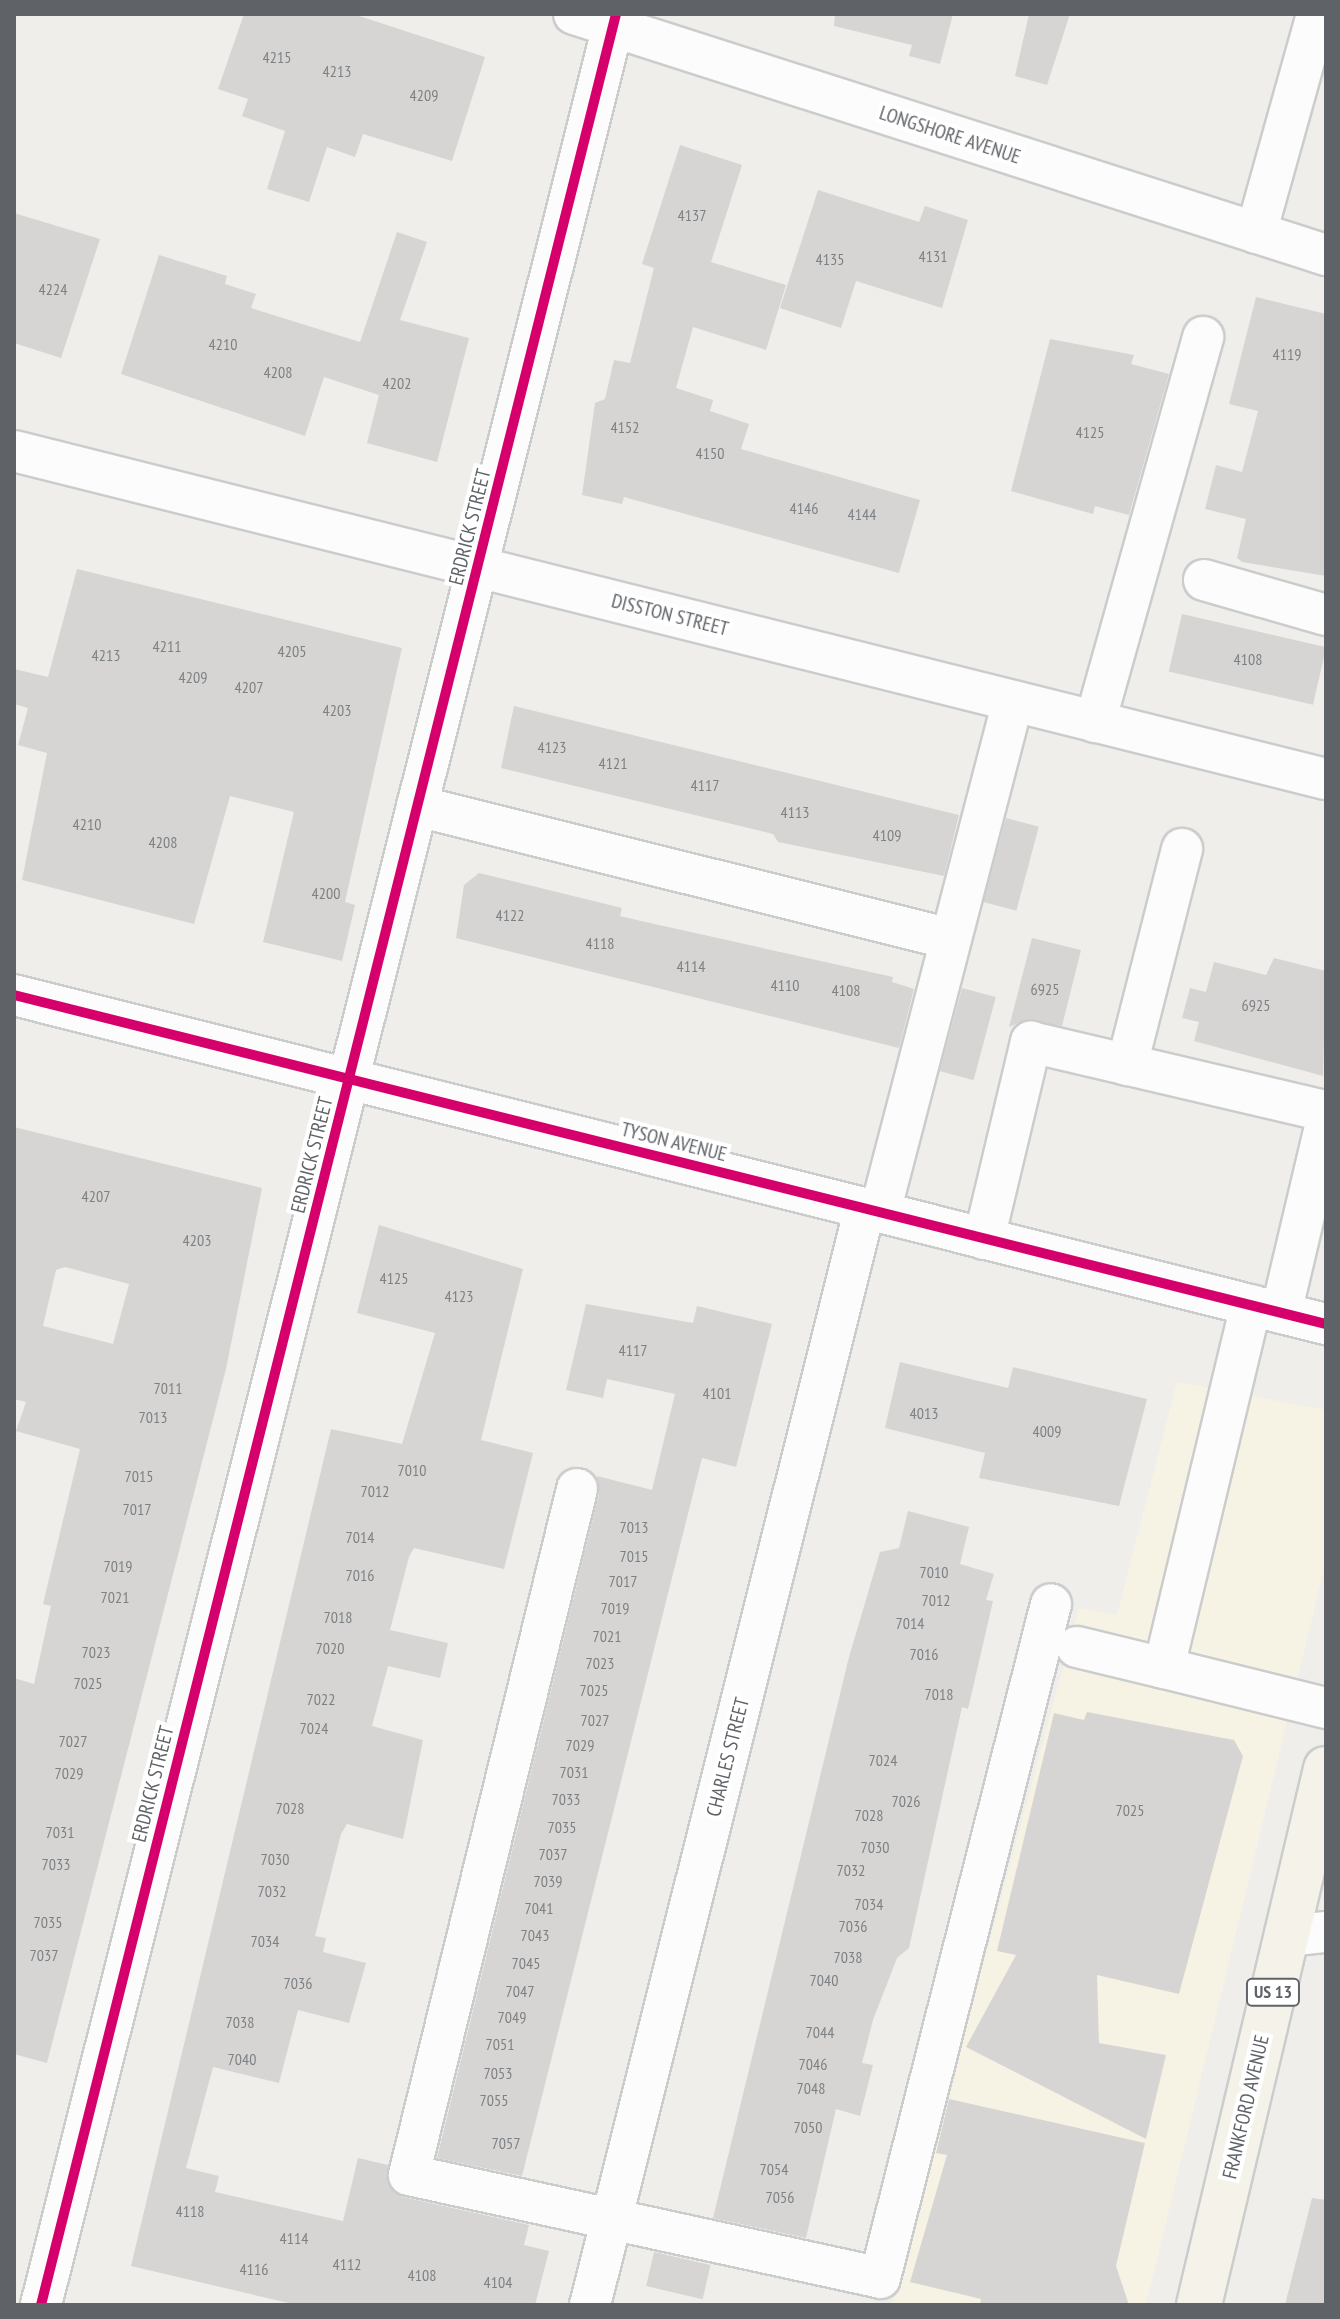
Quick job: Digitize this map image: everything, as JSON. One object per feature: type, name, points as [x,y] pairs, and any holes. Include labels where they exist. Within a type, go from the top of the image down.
[{"type":"main road","name":"FRANKFORD AVENUE","points":[[1199,2305],[1306,1934],[1326,1769]]},
{"type":"street","name":"LONGSHORE AVENUE","points":[[574,14],[615,20],[1326,255]]},
{"type":"street","points":[[1256,233],[1317,14]]},
{"type":"street","name":"ERDRICK STREET","points":[[41,2305],[615,20]]},
{"type":"street","points":[[1095,722],[1203,337]]},
{"type":"street","name":"DISSTON STREET","points":[[14,451],[1326,779]]},
{"type":"street","points":[[1204,580],[1326,615]]},
{"type":"street","name":"CHARLES STREET","points":[[590,2305],[873,1210],[951,939],[1013,701]]},
{"type":"street","points":[[417,806],[951,939]]},
{"type":"street","points":[[1127,1065],[1182,849]]},
{"type":"street","name":"TYSON AVENUE","points":[[14,995],[1326,1324]]},
{"type":"street","points":[[984,1239],[1031,1042],[1326,1111]]},
{"type":"street","points":[[1164,1668],[1266,1309],[1326,1122]]},
{"type":"street","points":[[577,1489],[409,2175],[880,2278],[1051,1604]]},
{"type":"street","points":[[1077,1647],[1326,1708]]},
{"type":"shaded area","points":[[1177,1382],[1326,1410],[1326,1560],[1146,2305],[892,2305],[1079,1608],[1117,1615]]},
{"type":"building","points":[[244,14],[353,14],[485,57],[452,161],[363,134],[355,157],[327,147],[309,202],[267,189],[285,131],[242,116],[248,99],[218,89]]},
{"type":"building","points":[[835,14],[953,14],[940,64],[909,56],[912,45],[834,26]]},
{"type":"building","points":[[1029,14],[1070,14],[1047,85],[1015,76]]},
{"type":"building","points":[[680,145],[742,165],[711,262],[786,285],[766,350],[693,327],[676,388],[713,400],[710,411],[749,424],[741,449],[920,500],[899,573],[624,497],[622,504],[582,495],[595,403],[605,399],[614,360],[630,363],[654,268],[642,264]]},
{"type":"building","points":[[818,190],[919,222],[925,206],[968,220],[942,308],[856,281],[841,328],[780,308]]},
{"type":"building","points":[[14,213],[100,239],[61,358],[14,343]]},
{"type":"building","points":[[397,232],[427,242],[400,320],[469,338],[437,462],[367,443],[379,395],[324,377],[305,436],[121,374],[159,255],[227,276],[225,284],[256,294],[251,308],[360,342]]},
{"type":"building","points":[[1256,297],[1326,314],[1326,576],[1242,562],[1237,558],[1246,519],[1205,509],[1216,465],[1242,472],[1258,411],[1229,404]]},
{"type":"building","points":[[1050,339],[1134,355],[1131,364],[1169,374],[1129,515],[1095,506],[1093,514],[1011,491]]},
{"type":"building","points":[[77,569],[402,648],[345,902],[355,905],[342,961],[263,942],[294,812],[230,796],[194,924],[22,880],[47,753],[18,745],[28,708],[14,704],[14,669],[48,677]]},
{"type":"building","points":[[1182,614],[1326,647],[1313,705],[1169,671]]},
{"type":"building","points":[[514,706],[959,815],[944,876],[778,842],[773,834],[501,768]]},
{"type":"building","points":[[1006,818],[1039,827],[1016,911],[983,902]]},
{"type":"building","points":[[479,873],[622,908],[620,916],[893,977],[892,982],[914,989],[899,1048],[456,938],[464,885]]},
{"type":"building","points":[[1032,938],[1081,950],[1062,1026],[1025,1020],[1009,1027]]},
{"type":"building","points":[[1274,958],[1326,971],[1323,1076],[1194,1041],[1199,1022],[1182,1018],[1190,988],[1206,992],[1214,962],[1266,975]]},
{"type":"building","points":[[962,988],[996,997],[974,1080],[940,1071]]},
{"type":"building","points":[[14,1127],[262,1188],[226,1369],[47,2063],[14,2054],[14,1678],[34,1684],[51,1606],[43,1604],[80,1449],[16,1431],[26,1402],[14,1399]],"holes":[[[65,1267],[129,1284],[113,1344],[43,1326],[56,1270]]]},
{"type":"building","points":[[379,1225],[523,1269],[481,1440],[533,1453],[504,1569],[414,1548],[409,1557],[390,1630],[448,1643],[440,1678],[388,1666],[372,1726],[423,1740],[403,1839],[347,1824],[341,1834],[315,1936],[326,1938],[323,1952],[366,1963],[349,2023],[298,2010],[279,2083],[213,2067],[186,2168],[219,2176],[215,2192],[343,2221],[358,2158],[388,2165],[387,2182],[403,2197],[529,2225],[524,2245],[549,2251],[535,2305],[297,2305],[131,2266],[331,1429],[402,1444],[435,1333],[357,1313]]},
{"type":"building","points":[[586,1304],[693,1323],[697,1306],[772,1324],[736,1467],[702,1458],[522,2176],[437,2158],[599,1494],[597,1476],[652,1490],[675,1394],[607,1379],[603,1398],[566,1390]]},
{"type":"building","points":[[900,1362],[1008,1388],[1013,1367],[1147,1399],[1119,1506],[979,1478],[985,1453],[885,1428]]},
{"type":"building","points":[[908,1511],[969,1527],[960,1564],[994,1574],[986,1600],[993,1601],[968,1709],[962,1707],[909,1948],[897,1958],[873,2020],[862,2063],[873,2065],[860,2116],[836,2109],[806,2238],[713,2218],[849,1657],[880,1552],[899,1548]]},
{"type":"building","points":[[1087,1712],[1234,1740],[1243,1756],[1179,1994],[1097,1975],[1099,2043],[1166,2055],[1146,2139],[966,2047],[1016,1955],[997,1951],[1054,1713],[1084,1720]]},
{"type":"building","points":[[949,2099],[1145,2143],[1116,2266],[1129,2305],[980,2305],[981,2299],[910,2282],[947,2155],[936,2153]]},
{"type":"building","points":[[1312,2198],[1326,2200],[1326,2305],[1285,2305]]},
{"type":"building","points":[[654,2252],[711,2265],[703,2299],[646,2286]]},
{"type":"cycle path","points":[[41,2305],[616,14]]},
{"type":"cycle path","points":[[14,995],[1326,1324]]}]
